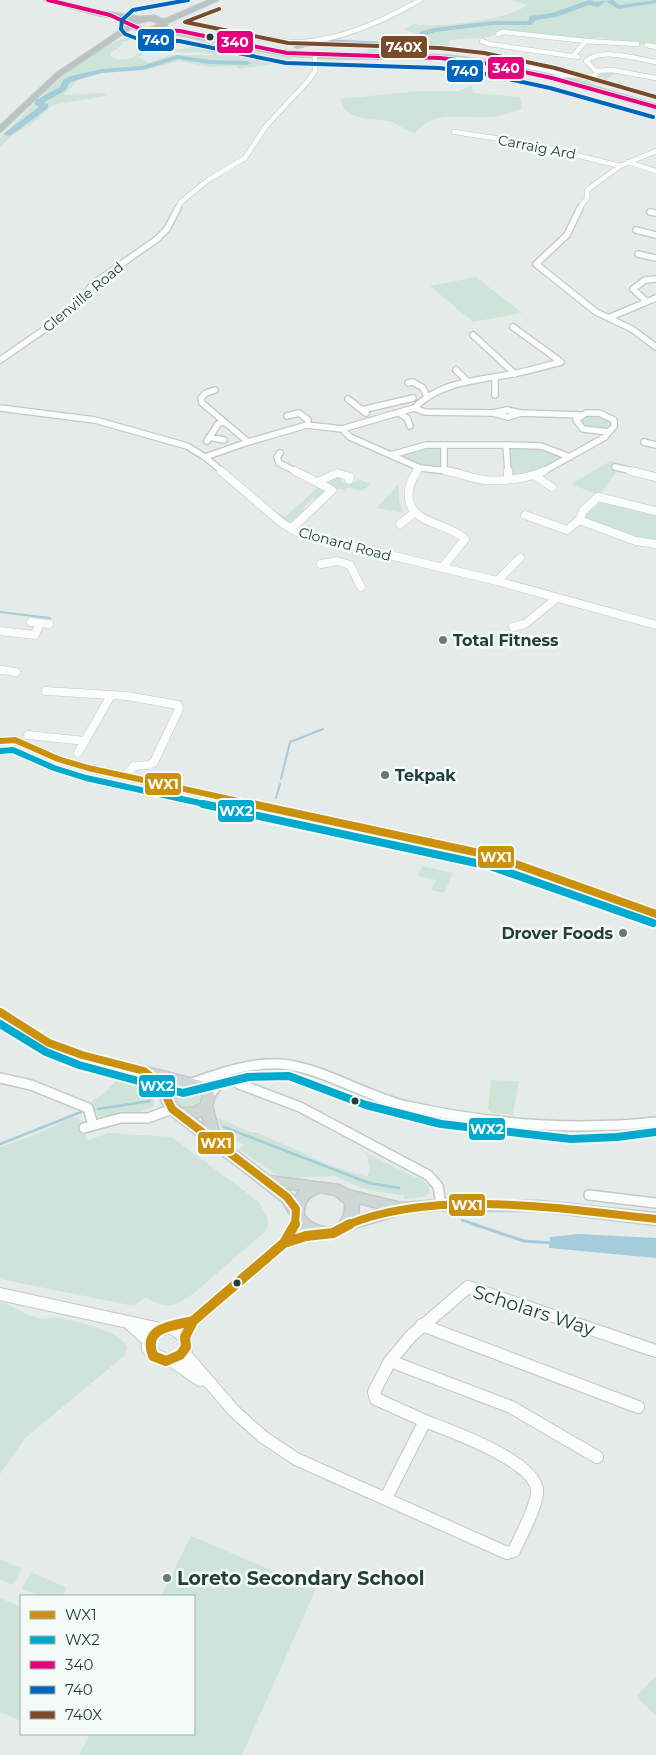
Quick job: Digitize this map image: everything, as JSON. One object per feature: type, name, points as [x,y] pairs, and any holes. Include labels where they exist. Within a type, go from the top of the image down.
[{"type":"highway","points":[[48,0],[110,15],[140,19],[188,11]]},
{"type":"highway","points":[[114,38],[156,29],[188,11],[215,0]]},
{"type":"highway","points":[[110,15],[145,30]]},
{"type":"highway","points":[[149,18],[165,23]]},
{"type":"highway","points":[[0,130],[59,74],[140,19]]},
{"type":"main road","points":[[165,23],[180,31]]},
{"type":"main road","points":[[156,29],[180,31],[263,50],[315,56],[456,59],[500,66],[552,78],[656,107]]},
{"type":"main road","points":[[0,1012],[49,1042],[82,1056],[203,1087],[208,1101],[215,1142]]},
{"type":"main road","points":[[144,1071],[161,1086],[172,1106],[215,1142],[287,1196],[306,1228],[324,1234],[342,1230],[349,1224],[402,1208],[442,1205],[540,1206],[656,1219]]},
{"type":"main road","points":[[172,1106],[174,1089],[188,1083]]},
{"type":"main road","points":[[172,1106],[190,1114],[208,1101]]},
{"type":"main road","points":[[266,1180],[283,1184],[330,1187],[347,1195],[402,1208]]},
{"type":"main road","points":[[297,1212],[303,1195],[320,1187]]},
{"type":"main road","points":[[347,1195],[354,1209],[349,1224]]},
{"type":"street","points":[[218,40],[235,34],[281,42],[318,40],[353,30],[420,0]]},
{"type":"street","points":[[498,34],[503,32],[584,41],[637,44]]},
{"type":"street","points":[[482,41],[489,44],[588,58],[611,56],[656,62]]},
{"type":"street","points":[[573,56],[577,53],[579,47],[586,42],[584,41]]},
{"type":"street","points":[[647,45],[656,47]]},
{"type":"street","name":"Glenville Road","points":[[0,360],[61,318],[78,304],[94,284],[157,239],[167,229],[181,202],[197,188],[245,158],[266,126],[309,80],[315,71],[315,56]]},
{"type":"street","points":[[588,58],[586,64],[596,70],[612,70],[656,78]]},
{"type":"street","points":[[502,61],[589,77],[596,75],[596,70]]},
{"type":"street","points":[[552,78],[565,74]]},
{"type":"street","name":"Carraig Ard","points":[[454,132],[528,143],[620,166]]},
{"type":"street","points":[[656,151],[620,166],[586,190],[587,198],[578,208],[572,229],[559,244],[536,264],[596,312],[632,329],[656,347]]},
{"type":"street","points":[[628,162],[656,171]]},
{"type":"street","points":[[636,230],[656,235]]},
{"type":"street","points":[[638,254],[656,258]]},
{"type":"street","points":[[646,301],[637,295],[633,289],[645,280],[656,279]]},
{"type":"street","points":[[608,318],[656,298]]},
{"type":"street","points":[[205,456],[307,425],[342,429],[414,408],[426,395],[450,384],[515,374],[561,362],[512,327]]},
{"type":"street","points":[[473,336],[515,374]]},
{"type":"street","points":[[456,370],[467,381]]},
{"type":"street","points":[[495,377],[495,395]]},
{"type":"street","points":[[408,383],[413,382],[423,388],[426,395]]},
{"type":"street","points":[[214,390],[206,392],[201,398],[202,403],[248,442]]},
{"type":"street","points":[[362,410],[413,398]]},
{"type":"street","points":[[348,399],[374,420]]},
{"type":"street","name":"Clonard Road","points":[[0,408],[95,420],[174,442],[205,456],[290,529],[345,545],[497,581],[656,625]]},
{"type":"street","points":[[342,429],[350,437],[420,468],[464,472],[485,480],[535,476],[609,432],[615,423],[610,417],[599,413],[581,415],[521,413],[508,417],[492,413],[425,412],[414,408]]},
{"type":"street","points":[[287,416],[299,413],[308,420],[307,425]]},
{"type":"street","points":[[399,413],[407,418],[410,426]]},
{"type":"street","points":[[581,415],[578,417],[577,423],[583,429],[609,432]]},
{"type":"street","points":[[224,422],[218,424],[208,439],[224,440]]},
{"type":"street","points":[[644,442],[656,445]]},
{"type":"street","points":[[391,455],[420,446],[506,445],[541,446],[570,456]]},
{"type":"street","points":[[506,445],[508,478]]},
{"type":"street","points":[[444,446],[444,469]]},
{"type":"street","points":[[280,453],[277,457],[279,463],[332,490],[330,494],[290,529]]},
{"type":"street","points":[[614,467],[656,477]]},
{"type":"street","points":[[420,468],[412,478],[408,489],[408,500],[414,513],[462,533],[465,538],[442,568]]},
{"type":"street","points":[[318,482],[335,472],[350,477],[349,480]]},
{"type":"street","points":[[535,476],[552,487]]},
{"type":"street","points":[[525,516],[567,530],[579,520],[583,511],[598,497],[656,512]]},
{"type":"street","points":[[400,524],[414,513]]},
{"type":"street","points":[[579,520],[636,541],[656,544]]},
{"type":"street","points":[[337,561],[345,545]]},
{"type":"street","points":[[497,581],[520,558]]},
{"type":"street","points":[[321,564],[337,561],[352,564],[361,587]]},
{"type":"street","points":[[513,627],[524,624],[557,598]]},
{"type":"street","points":[[0,631],[35,635],[45,624],[31,622]]},
{"type":"street","points":[[0,670],[16,672]]},
{"type":"street","points":[[46,691],[64,690],[110,697],[145,698],[172,703],[179,707],[152,764],[134,766],[125,776]]},
{"type":"street","points":[[78,753],[110,697]]},
{"type":"street","points":[[28,735],[54,741],[85,741]]},
{"type":"street","points":[[2,739],[15,740],[58,759],[125,776],[493,856],[656,914]]},
{"type":"street","points":[[188,1083],[247,1067],[291,1066],[404,1106],[442,1114],[571,1129],[617,1128],[656,1122]]},
{"type":"street","points":[[208,1101],[226,1074]]},
{"type":"street","points":[[0,1078],[31,1085],[88,1108],[88,1126],[121,1118],[148,1118],[172,1106]]},
{"type":"street","points":[[238,1084],[300,1107],[428,1175],[438,1186],[442,1205]]},
{"type":"street","points":[[589,1195],[625,1201],[656,1203]]},
{"type":"street","points":[[192,1321],[185,1337],[186,1347],[183,1352],[171,1360],[162,1360],[153,1356],[148,1346],[149,1341],[166,1328],[192,1321],[284,1243],[295,1226],[297,1212]]},
{"type":"street","points":[[284,1243],[306,1236],[324,1234]]},
{"type":"street","name":"Scholars Way","points":[[386,1498],[507,1553],[514,1551],[537,1490],[534,1478],[490,1449],[374,1397],[374,1392],[390,1361],[422,1325],[468,1287],[656,1351]]},
{"type":"street","points":[[0,1294],[129,1323],[166,1328],[182,1333],[185,1337]]},
{"type":"street","points":[[129,1323],[149,1341]]},
{"type":"street","points":[[422,1325],[638,1407]]},
{"type":"street","points":[[183,1352],[207,1384],[251,1427],[281,1450],[296,1459],[386,1498],[425,1421]]},
{"type":"street","points":[[171,1360],[207,1384]]},
{"type":"street","points":[[390,1361],[511,1406],[597,1457]]},
{"type":"green space","points":[[510,0],[656,0],[656,46],[599,38],[564,39],[535,33],[499,32],[489,37],[449,40],[449,45],[426,50],[423,54],[343,52],[366,52],[371,46],[367,44],[398,44],[421,41],[423,37],[404,29],[414,24],[439,25],[472,22],[505,15],[527,5]]},
{"type":"green space","points":[[164,31],[174,33],[149,35],[120,43],[123,44],[111,53],[111,57],[127,59],[134,57],[139,52],[144,54],[138,57],[150,63],[169,55],[213,55],[174,51],[201,45],[216,49],[235,46],[296,58],[278,60],[268,65],[238,69],[236,66],[209,67],[180,61],[148,69],[111,71],[80,78],[64,95],[103,93],[106,96],[52,105],[32,124],[12,135],[0,147],[0,138],[54,84],[73,68],[115,42],[138,34]]},
{"type":"green space","points":[[193,38],[223,45],[197,43],[198,40]]},
{"type":"green space","points":[[600,72],[615,72],[602,82],[590,85],[561,79],[561,76],[588,78],[599,75]]},
{"type":"green space","points":[[471,86],[473,93],[520,97],[522,109],[492,117],[440,118],[431,121],[415,133],[394,123],[354,116],[343,107],[340,99],[419,91],[459,91]]},
{"type":"green space","points":[[476,277],[522,313],[473,322],[430,286]]},
{"type":"green space","points":[[596,414],[611,422],[612,425],[604,430],[585,427],[580,421],[585,416]]},
{"type":"green space","points":[[421,446],[440,448],[441,467],[415,464],[399,457],[400,454]]},
{"type":"green space","points":[[508,448],[541,448],[565,456],[561,460],[528,476],[511,476],[511,457]]},
{"type":"green space","points":[[611,461],[622,464],[620,467],[615,465],[611,470],[616,472],[599,495],[571,484]]},
{"type":"green space","points":[[340,474],[344,483],[360,480],[371,484],[362,491],[347,487],[344,490],[331,487],[325,481],[328,478],[332,480]]},
{"type":"green space","points":[[399,483],[399,501],[404,513],[377,508]]},
{"type":"green space","points":[[318,487],[327,491],[318,499],[314,498],[302,509],[306,510],[291,522],[286,522],[268,507],[285,517]]},
{"type":"green space","points":[[602,501],[656,514],[656,541],[633,538],[587,520],[586,515]]},
{"type":"green space","points":[[456,853],[487,859],[483,864],[477,866],[453,861]]},
{"type":"green space","points":[[422,866],[453,873],[444,893],[431,890],[436,880],[418,876]]},
{"type":"green space","points":[[124,1073],[139,1080],[147,1087],[155,1102],[153,1107],[137,1113],[98,1117],[91,1101],[103,1094]]},
{"type":"green space","points":[[491,1080],[519,1081],[513,1115],[492,1113],[488,1109]]},
{"type":"green space","points":[[188,1087],[196,1088],[203,1097],[200,1103],[190,1108],[183,1107],[175,1099],[180,1090]]},
{"type":"green space","points":[[72,1117],[79,1118],[88,1140],[108,1133],[172,1137],[259,1202],[268,1220],[267,1230],[193,1294],[180,1302],[170,1305],[159,1304],[146,1297],[134,1306],[0,1279],[0,1147],[35,1135]]},
{"type":"green space","points":[[218,1118],[250,1132],[259,1133],[329,1165],[367,1177],[370,1171],[367,1155],[360,1150],[423,1181],[429,1186],[429,1193],[424,1197],[404,1199],[404,1195],[359,1187],[335,1176],[286,1178],[272,1172],[239,1149],[244,1144],[227,1135],[221,1127]]},
{"type":"green space","points":[[0,1302],[37,1318],[58,1318],[97,1327],[115,1335],[127,1347],[124,1356],[25,1438],[0,1474]]},
{"type":"green space","points":[[191,1536],[316,1589],[242,1755],[79,1755],[89,1735],[195,1735],[195,1595],[162,1595]]},
{"type":"green space","points":[[0,1559],[22,1569],[12,1585],[0,1579]]},
{"type":"green space","points":[[31,1572],[67,1588],[63,1595],[37,1595],[22,1588]]},
{"type":"green space","points":[[0,1598],[20,1607],[20,1721],[0,1712]]},
{"type":"green space","points":[[656,1676],[656,1716],[636,1697]]},
{"type":"water","points":[[579,1234],[656,1238],[656,1258],[549,1248],[550,1237]]},
{"type":"waterway","points":[[322,41],[387,44],[421,41],[423,34],[434,30],[464,28],[493,23],[531,23],[533,18],[553,15],[590,2],[595,5],[603,0]]},
{"type":"waterway","points":[[609,0],[618,7],[656,1]]},
{"type":"waterway","points":[[297,47],[313,43]]},
{"type":"waterway","points":[[7,134],[45,106],[38,104],[39,102],[63,88],[66,82],[74,78],[102,71],[143,68],[177,57],[188,57],[209,62],[247,63]]},
{"type":"waterway","points":[[0,612],[50,618]]},
{"type":"waterway","points":[[281,779],[290,742],[323,729]]},
{"type":"waterway","points":[[276,798],[280,784]]},
{"type":"waterway","points":[[98,1109],[150,1101]]},
{"type":"waterway","points":[[0,1144],[81,1112]]},
{"type":"waterway","points":[[224,1127],[369,1183],[399,1188]]},
{"type":"waterway","points":[[462,1220],[477,1225]]},
{"type":"waterway","points":[[473,1224],[524,1241],[552,1243]]},
{"type":"transit line","name":"340","points":[[48,0],[110,15],[140,29],[180,31],[287,53],[440,58],[483,63],[552,78],[656,107]]},
{"type":"transit line","name":"740","points":[[188,0],[133,10],[122,20],[121,29],[125,34],[138,39],[179,41],[286,63],[439,68],[481,73],[550,88],[653,117]]},
{"type":"transit line","name":"740X","points":[[219,9],[185,22],[288,43],[440,48],[484,53],[555,68],[656,97]]},
{"type":"transit line","name":"WX1","points":[[0,741],[15,740],[58,759],[88,768],[493,856],[656,914]]},
{"type":"transit line","name":"WX2","points":[[1,751],[13,750],[54,768],[86,778],[490,866],[653,923]]},
{"type":"transit line","name":"WX1","points":[[0,1012],[49,1043],[82,1055],[144,1071],[161,1085],[172,1109],[287,1197],[296,1209],[295,1226],[284,1243],[193,1321]]},
{"type":"transit line","name":"WX2","points":[[0,1024],[46,1052],[79,1065],[183,1093],[248,1077],[289,1076],[366,1105],[441,1124],[571,1139],[617,1137],[656,1132]]},
{"type":"transit line","name":"WX1","points":[[284,1243],[306,1236],[333,1233],[349,1224],[402,1208],[441,1205],[540,1206],[656,1219]]},
{"type":"transit line","name":"WX1","points":[[193,1321],[185,1337],[186,1347],[180,1355],[166,1361],[153,1356],[150,1339],[154,1334],[168,1327],[193,1321]]},
{"type":"place","name":"Total Fitness","points":[[443,640]]},
{"type":"place","name":"Tekpak","points":[[385,775]]},
{"type":"place","name":"Drover Foods","points":[[623,933]]},
{"type":"place","name":"Loreto Secondary School","points":[[167,1578]]}]
